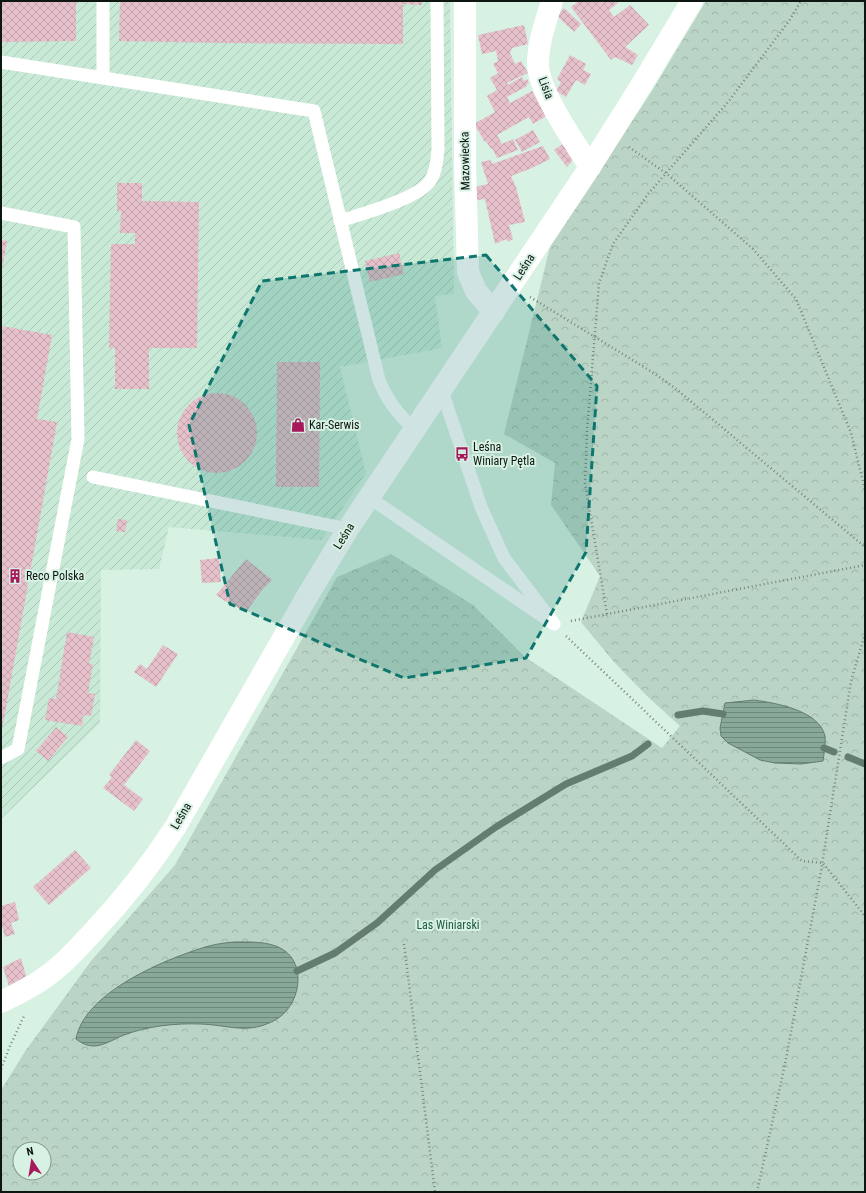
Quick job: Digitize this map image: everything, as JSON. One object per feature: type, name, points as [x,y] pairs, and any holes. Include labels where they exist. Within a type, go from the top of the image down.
[{"type":"street","name":"Mazowiecka","points":[[465,1],[465,165],[468,272],[476,291],[494,312]]},
{"type":"street","name":"Lisia","points":[[552,1],[539,47],[538,65],[541,81],[551,103],[590,167]]},
{"type":"street","name":"Leśna","points":[[1,1002],[42,980],[64,962],[114,910],[159,853],[309,593],[348,529],[442,391],[590,167],[692,1]]},
{"type":"lane","points":[[103,78],[104,1]]},
{"type":"lane","points":[[340,221],[411,196],[429,182],[434,173],[438,149],[437,1]]},
{"type":"lane","points":[[1,62],[314,111],[379,380],[391,405],[415,430]]},
{"type":"lane","points":[[1,213],[74,227],[78,439],[18,749],[1,758]]},
{"type":"lane","points":[[442,391],[480,507],[504,558],[554,624]]},
{"type":"lane","points":[[93,477],[348,529]]},
{"type":"lane","points":[[370,498],[554,624]]},
{"type":"path","points":[[607,614],[585,483],[587,431],[599,283],[613,244],[648,194],[667,174],[728,102],[789,21],[801,1]]},
{"type":"path","points":[[610,134],[667,174],[753,249],[796,299],[852,433],[865,490]]},
{"type":"path","points":[[512,285],[652,372],[675,388],[865,548]]},
{"type":"path","points":[[554,624],[865,565]]},
{"type":"path","points":[[554,624],[802,861],[823,863],[865,916]]},
{"type":"path","points":[[757,1192],[785,1064],[823,863],[851,681],[865,634]]},
{"type":"path","points":[[404,944],[435,1192]]},
{"type":"path","points":[[1,1069],[26,1013]]},
{"type":"highlighted area","points":[[486,255],[597,386],[586,552],[526,658],[404,678],[230,604],[189,425],[262,281]]},
{"type":"shaded area","points":[[1,1],[450,1],[454,294],[435,296],[442,348],[340,367],[366,473],[321,540],[169,527],[159,569],[101,570],[100,723],[1,819]]},
{"type":"shaded area","points":[[754,700],[795,709],[814,720],[821,727],[825,736],[823,761],[801,764],[775,763],[760,760],[728,743],[721,736],[720,728],[725,703]]},
{"type":"shaded area","points":[[234,942],[259,942],[277,946],[290,956],[295,965],[298,975],[298,985],[295,996],[284,1014],[275,1020],[265,1025],[247,1028],[201,1024],[162,1026],[142,1029],[94,1046],[82,1043],[76,1039],[82,1023],[93,1008],[108,994],[126,982],[164,962],[207,946]]},
{"type":"green space","name":"Las Winiarski","points":[[706,1],[865,1],[865,1192],[1,1192],[1,1090],[26,1050],[91,961],[175,865],[337,577],[391,554],[473,605],[525,657],[662,748],[680,726],[648,697],[614,662],[581,622],[600,576],[551,505],[555,463],[504,434],[550,247],[652,91]]},
{"type":"building","points":[[1,1],[76,1],[76,41],[1,42]]},
{"type":"building","points":[[120,1],[422,1],[422,5],[403,4],[403,44],[221,43],[119,41]]},
{"type":"building","points":[[579,1],[600,1],[602,3],[605,1],[617,1],[618,3],[609,10],[614,17],[630,5],[649,25],[625,47],[638,55],[632,65],[615,57],[611,60],[571,7]]},
{"type":"building","points":[[564,8],[581,24],[574,32],[557,16]]},
{"type":"building","points":[[524,25],[528,44],[512,48],[510,53],[515,64],[521,61],[528,73],[507,83],[508,85],[522,77],[524,81],[527,79],[529,83],[526,85],[527,86],[507,97],[510,103],[532,91],[546,116],[533,124],[529,117],[497,135],[502,144],[513,139],[518,150],[497,158],[492,148],[491,149],[486,141],[485,142],[474,124],[495,112],[487,96],[497,90],[490,78],[498,73],[493,64],[498,61],[496,51],[482,54],[478,35]]},
{"type":"building","points":[[570,55],[586,64],[583,70],[591,74],[585,85],[576,80],[566,97],[556,91],[561,82],[557,79]]},
{"type":"building","points":[[533,130],[540,142],[522,152],[515,140]]},
{"type":"building","points":[[567,141],[576,156],[567,167],[554,150]]},
{"type":"building","points":[[543,146],[550,159],[511,176],[516,187],[525,222],[509,225],[513,239],[508,242],[506,239],[495,244],[485,199],[477,200],[474,187],[488,184],[481,162],[491,160],[492,164]]},
{"type":"building","points":[[117,183],[142,183],[142,201],[199,202],[197,348],[149,348],[149,389],[115,389],[115,348],[109,348],[111,244],[135,244],[135,233],[120,233],[121,211],[117,211]]},
{"type":"building","points":[[1,240],[7,241],[2,269],[1,269]]},
{"type":"building","points":[[399,253],[404,274],[370,282],[365,261]]},
{"type":"building","name":"Reco Polska","points":[[1,326],[52,335],[37,419],[57,422],[2,730]]},
{"type":"building","name":"Kar-Serwis","points":[[277,362],[320,362],[319,487],[276,487]]},
{"type":"building","points":[[217,393],[232,396],[245,405],[254,418],[257,433],[254,448],[245,461],[232,470],[217,473],[202,470],[189,461],[180,448],[177,433],[180,418],[189,405],[202,396]]},
{"type":"building","points":[[118,519],[127,520],[125,532],[116,531]]},
{"type":"building","points":[[219,558],[221,582],[202,583],[200,560]]},
{"type":"building","points":[[246,559],[272,580],[262,590],[246,612],[216,595]]},
{"type":"building","points":[[67,632],[94,637],[89,664],[93,664],[88,693],[95,694],[91,716],[83,715],[82,726],[45,720],[49,698],[56,699]]},
{"type":"building","points":[[163,645],[178,654],[156,687],[134,672],[140,664],[147,669]]},
{"type":"building","points":[[56,727],[68,737],[48,761],[36,751]]},
{"type":"building","points":[[136,740],[150,751],[124,785],[143,799],[134,811],[103,788],[112,777],[109,775]]},
{"type":"building","points":[[75,850],[91,868],[49,905],[33,887]]},
{"type":"building","points":[[15,902],[19,920],[11,923],[15,934],[5,937],[1,922],[1,906]]},
{"type":"building","points":[[21,958],[26,976],[9,986],[3,967]]},
{"type":"waterway","points":[[678,715],[703,711],[723,714]]},
{"type":"waterway","points":[[297,971],[335,953],[377,923],[435,870],[496,827],[566,784],[632,756],[648,744]]},
{"type":"waterway","points":[[824,748],[834,752]]},
{"type":"waterway","points":[[848,757],[865,764]]},
{"type":"place","name":"Kar-Serwis","points":[[298,425]]},
{"type":"place","name":"Leśna Winiary Pętla","points":[[462,454]]},
{"type":"place","name":"Reco Polska","points":[[15,576]]}]
